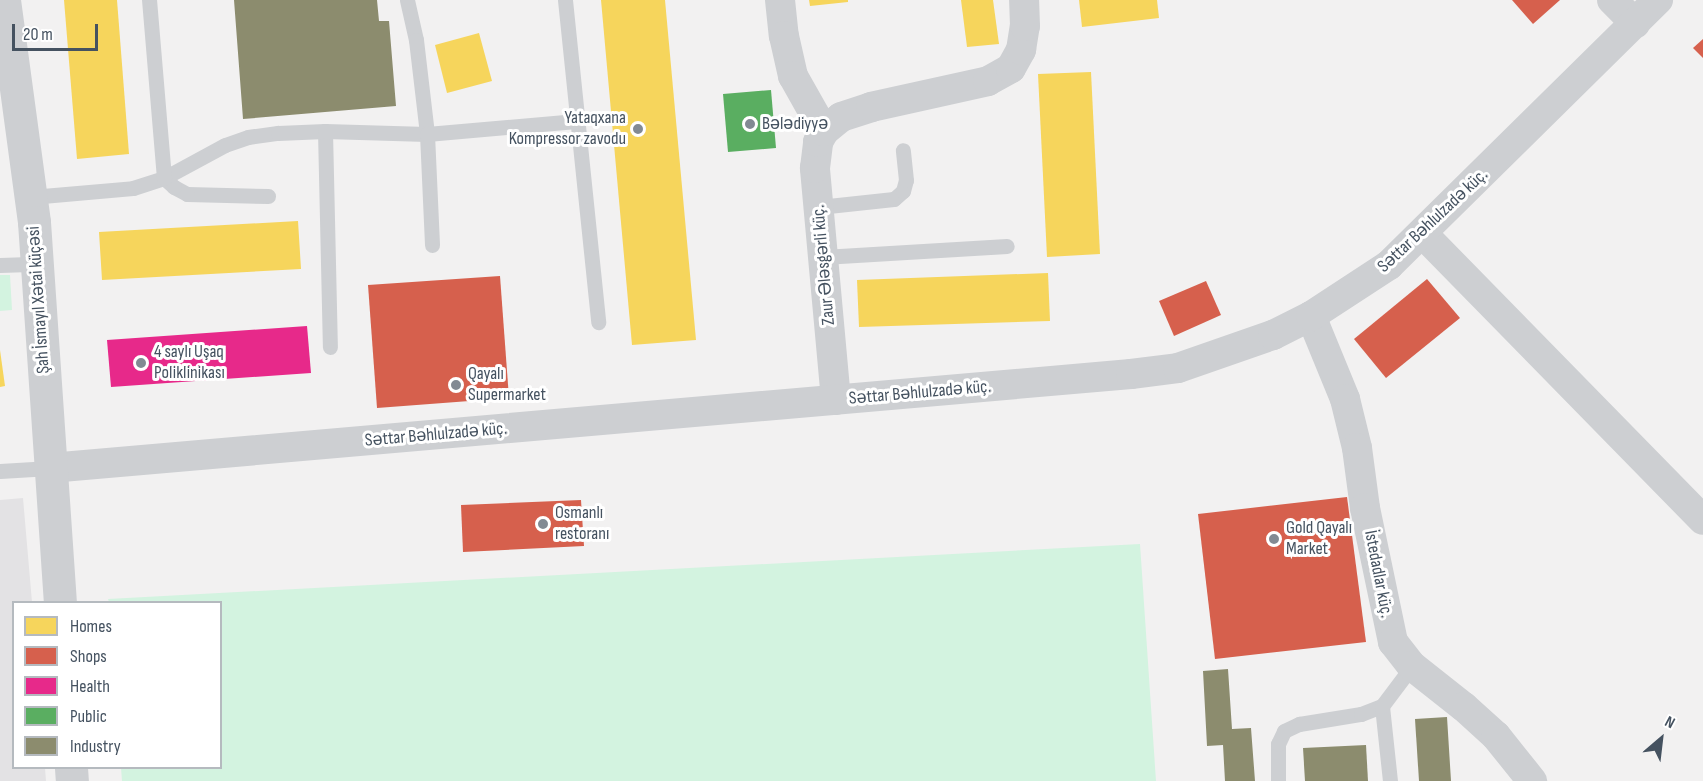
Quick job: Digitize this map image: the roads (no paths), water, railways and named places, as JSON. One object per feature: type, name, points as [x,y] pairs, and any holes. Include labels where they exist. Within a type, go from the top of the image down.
[{"type":"street","name":"Şah İsmayıl Xətai küçəsi","points":[[4,0],[31,197],[60,601]]},
{"type":"street","points":[[780,0],[784,36],[793,76],[824,131],[841,117],[871,107],[988,81],[1011,68],[1021,50],[1025,26],[1024,0]]},
{"type":"street","points":[[1612,0],[1635,23]]},
{"type":"street","name":"Səttar Bəhlulzadə küç.","points":[[50,468],[1178,368],[1252,344],[1311,316],[1389,265],[1658,0]]},
{"type":"street","name":"Zaur Ələsgərli küç.","points":[[824,131],[818,142],[815,168],[836,400]]},
{"type":"street","points":[[1423,234],[1703,520]]},
{"type":"street","name":"İstedadlar küç.","points":[[1311,316],[1347,409],[1393,642],[1412,666],[1496,736],[1532,781]]},
{"type":"lane","points":[[149,0],[164,178],[187,194],[268,196]]},
{"type":"lane","points":[[406,0],[416,40],[427,134],[432,245]]},
{"type":"lane","points":[[565,0],[598,322]]},
{"type":"lane","points":[[31,197],[133,188],[164,178],[225,145],[248,137],[325,131],[427,134],[576,121]]},
{"type":"lane","points":[[325,131],[330,347]]},
{"type":"lane","points":[[819,207],[894,199],[903,191],[906,180],[903,150]]},
{"type":"lane","points":[[823,258],[1007,246]]},
{"type":"lane","points":[[0,265],[37,264]]},
{"type":"lane","points":[[0,471],[50,468]]},
{"type":"lane","points":[[1278,781],[1278,744],[1284,731],[1299,724],[1361,714],[1382,706],[1412,666]]},
{"type":"lane","points":[[1382,706],[1390,781]]},
{"type":"place","name":"Bələdiyyə","points":[[750,124]]},
{"type":"place","name":"Yataqxana Kompressor zavodu","points":[[638,129]]},
{"type":"place","name":"4 saylı Uşaq Poliklinikası","points":[[141,363]]},
{"type":"place","name":"Qayalı Supermarket","points":[[456,385]]},
{"type":"place","name":"Osmanlı restoranı","points":[[543,524]]},
{"type":"place","name":"Gold Qayalı Market","points":[[1274,539]]}]
